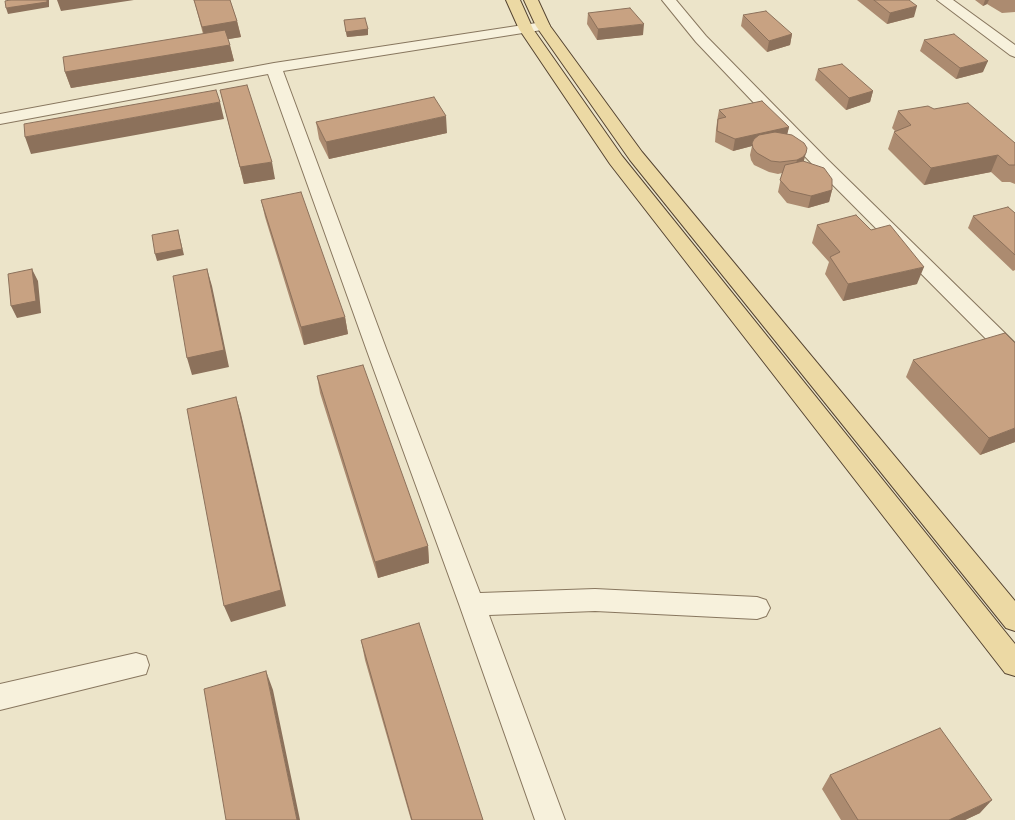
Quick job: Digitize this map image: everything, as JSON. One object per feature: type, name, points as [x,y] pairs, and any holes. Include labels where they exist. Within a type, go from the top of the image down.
[{"type":"main road","points":[[513,0],[636,156],[1015,620]]},
{"type":"main road","points":[[531,0],[534,28],[616,160],[1015,664]]},
{"type":"main road","points":[[908,529],[931,517]]},
{"type":"street","points":[[669,0],[701,39],[820,163],[1015,356]]},
{"type":"street","points":[[944,0],[1015,52]]},
{"type":"street","points":[[0,119],[274,68],[534,28]]},
{"type":"street","points":[[274,68],[550,820]]},
{"type":"street","points":[[472,604],[595,600],[757,608]]},
{"type":"street","points":[[0,697],[136,665]]},
{"type":"building","points":[[47,0],[47,2],[6,8],[5,1]]},
{"type":"building","points":[[194,0],[230,0],[237,21],[202,27]]},
{"type":"building","points":[[874,0],[909,0],[917,6],[890,13]]},
{"type":"building","points":[[630,8],[644,24],[598,29],[588,13]]},
{"type":"building","points":[[766,11],[792,34],[769,41],[743,15]]},
{"type":"building","points":[[365,18],[368,29],[346,32],[344,20]]},
{"type":"building","points":[[225,30],[230,45],[65,72],[63,57]]},
{"type":"building","points":[[954,34],[988,61],[960,68],[924,40]]},
{"type":"building","points":[[842,64],[873,91],[849,98],[818,69]]},
{"type":"building","points":[[247,85],[272,162],[240,167],[220,90]]},
{"type":"building","points":[[216,90],[220,102],[25,137],[24,124]]},
{"type":"building","points":[[434,97],[446,116],[326,142],[316,122]]},
{"type":"building","points":[[762,101],[789,127],[735,139],[717,131],[718,119],[726,117],[719,110]]},
{"type":"building","points":[[968,103],[1015,143],[1015,165],[1009,165],[998,155],[931,168],[894,132],[911,125],[898,111],[928,106],[934,109]]},
{"type":"building","points":[[775,132],[792,135],[804,143],[807,148],[803,157],[797,160],[780,162],[771,161],[757,153],[753,148],[752,143],[754,139],[759,135]]},
{"type":"building","points":[[803,161],[824,168],[832,179],[832,190],[811,196],[790,191],[780,180],[785,165]]},
{"type":"building","points":[[301,192],[345,317],[301,327],[261,200]]},
{"type":"building","points":[[1008,207],[1015,213],[1015,255],[973,216]]},
{"type":"building","points":[[856,215],[871,230],[890,225],[924,267],[848,284],[830,257],[840,252],[817,225]]},
{"type":"building","points":[[178,230],[182,249],[155,254],[152,235]]},
{"type":"building","points":[[32,269],[36,301],[11,306],[8,274]]},
{"type":"building","points":[[207,269],[224,350],[187,358],[173,276]]},
{"type":"building","points":[[1005,333],[1015,343],[1015,428],[989,438],[913,360]]},
{"type":"building","points":[[363,365],[428,546],[375,562],[317,376]]},
{"type":"building","points":[[236,397],[281,590],[224,606],[187,409]]},
{"type":"building","points":[[419,623],[483,820],[412,820],[361,640]]},
{"type":"building","points":[[266,671],[297,820],[226,820],[204,689]]},
{"type":"building","points":[[940,728],[992,800],[949,820],[858,820],[830,775]]}]
